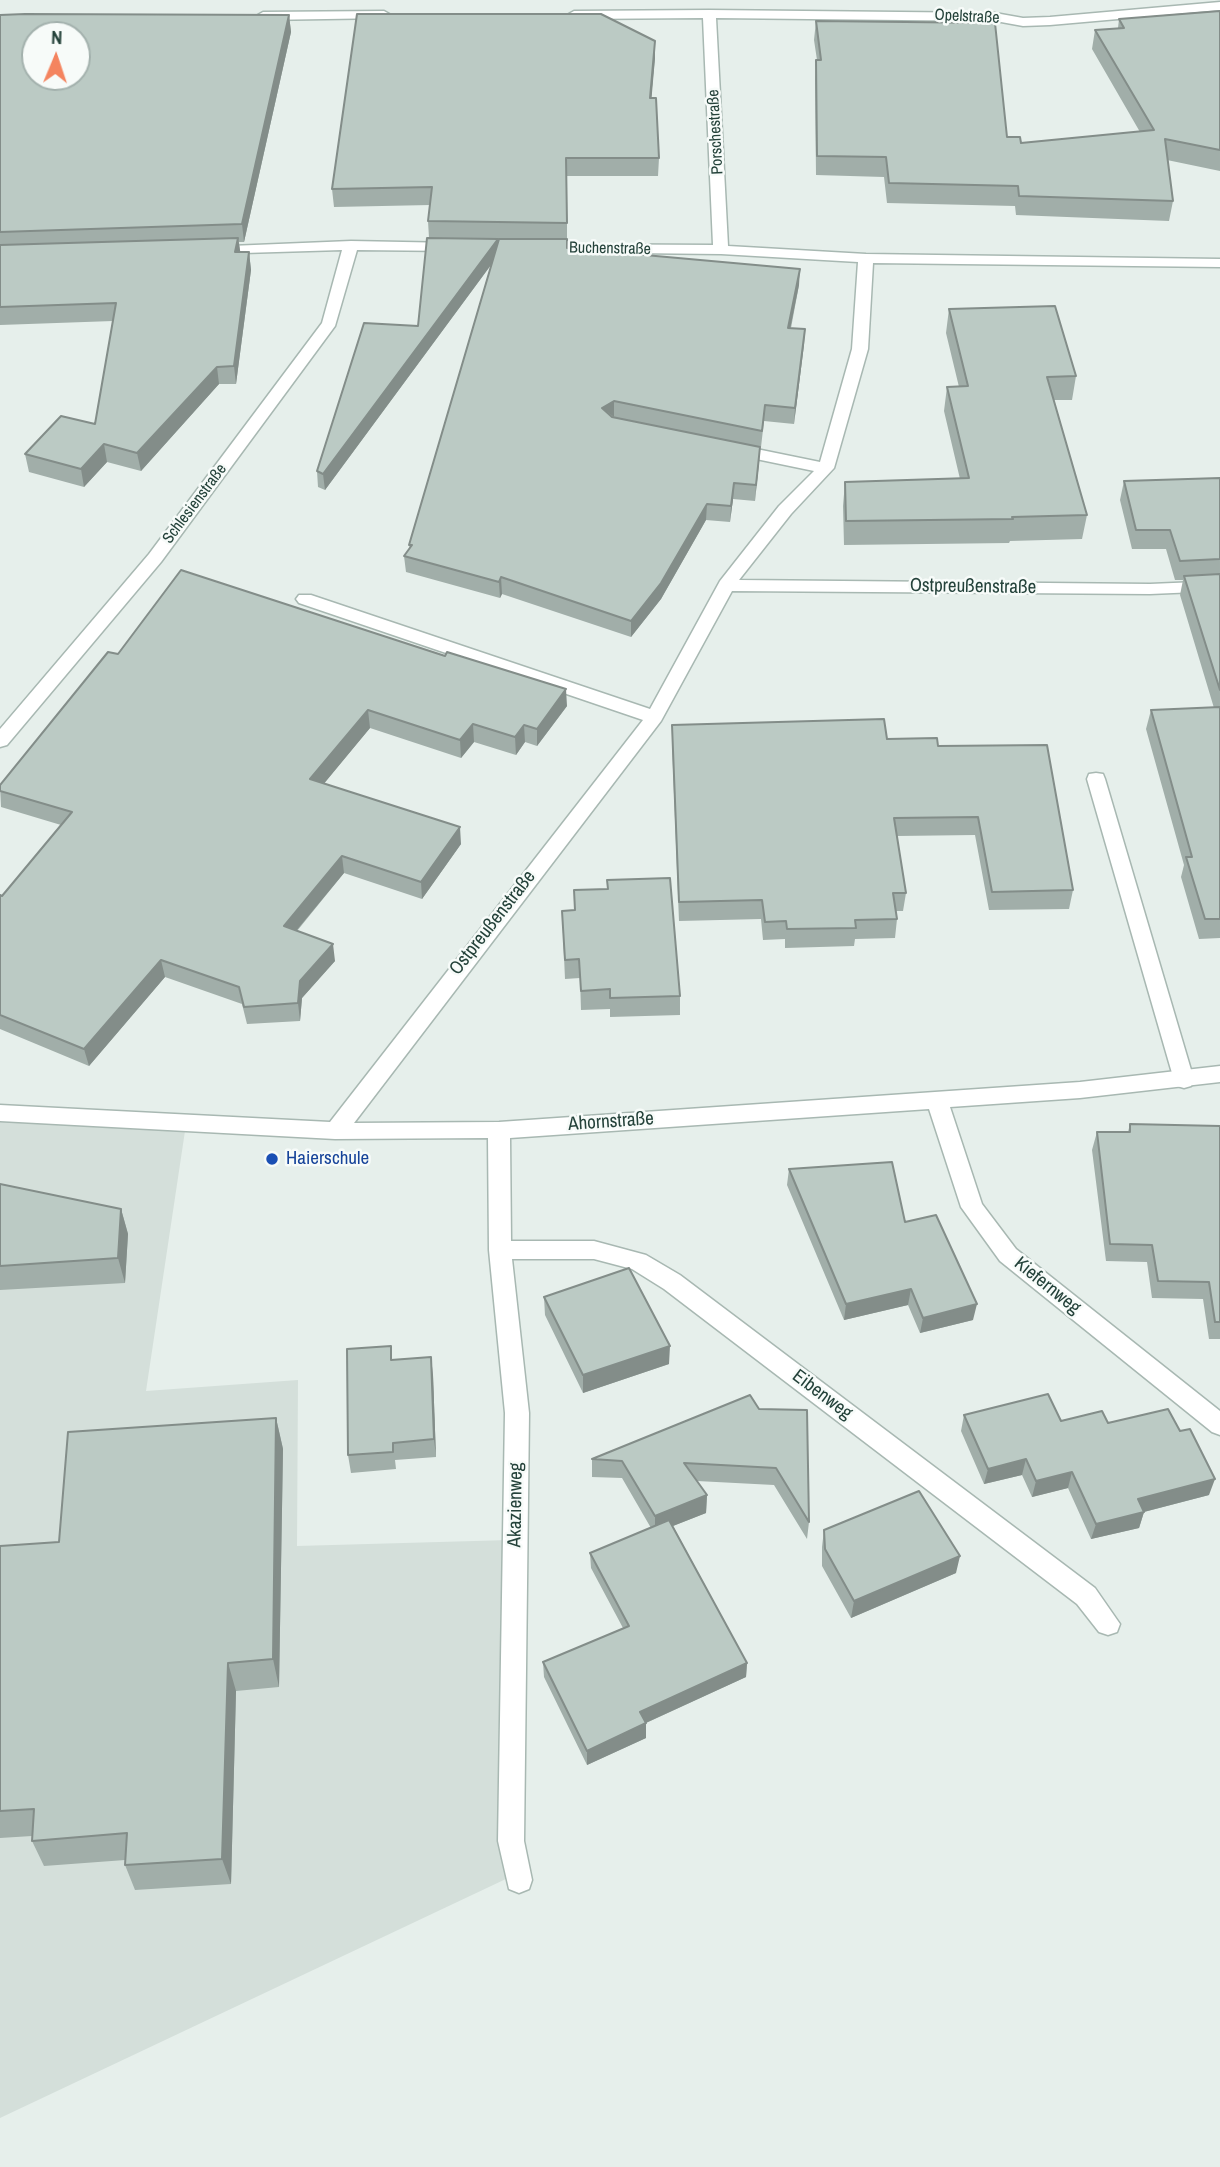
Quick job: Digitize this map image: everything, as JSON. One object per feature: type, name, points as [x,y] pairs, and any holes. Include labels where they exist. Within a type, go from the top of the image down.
[{"type":"street","name":"Opelstraße","points":[[555,15],[995,17],[1023,22],[1220,6]]},
{"type":"street","name":"Porschestraße","points":[[709,14],[721,250]]},
{"type":"street","points":[[243,16],[405,15]]},
{"type":"street","points":[[190,250],[351,246],[471,247]]},
{"type":"street","name":"Schlesienstraße","points":[[0,741],[155,558],[330,323],[351,246]]},
{"type":"street","name":"Buchenstraße","points":[[527,247],[721,250],[866,258],[1220,263]]},
{"type":"street","name":"Ostpreußenstraße","points":[[335,1131],[654,717],[726,585],[785,510],[826,468],[860,349],[866,258]]},
{"type":"street","points":[[720,447],[826,468]]},
{"type":"street","name":"Ostpreußenstraße","points":[[726,585],[1150,589],[1220,586]]},
{"type":"street","points":[[305,599],[654,717]]},
{"type":"street","points":[[1096,779],[1184,1080]]},
{"type":"street","name":"Ahornstraße","points":[[0,1113],[335,1131],[499,1130],[937,1100],[1184,1080],[1220,1074]]},
{"type":"street","name":"Kiefernweg","points":[[937,1100],[972,1206],[1008,1255],[1220,1425]]},
{"type":"street","name":"Akazienweg","points":[[499,1130],[500,1250],[516,1413],[511,1841],[519,1880]]},
{"type":"street","name":"Eibenweg","points":[[500,1250],[594,1250],[638,1261],[672,1282],[1086,1596],[1108,1624]]},
{"type":"shaded area","points":[[0,1120],[185,1131],[146,1391],[298,1380],[297,1546],[510,1540],[508,1878],[0,2118]]},
{"type":"building","points":[[1220,11],[1220,150],[1165,139],[1173,201],[1019,196],[1018,186],[889,183],[886,157],[817,156],[816,60],[821,60],[816,21],[995,23],[1007,137],[1020,137],[1021,143],[1154,130],[1095,30],[1124,28],[1119,19]]},
{"type":"building","points":[[357,14],[601,14],[655,41],[650,98],[656,98],[659,158],[566,158],[567,223],[428,221],[432,187],[332,189]]},
{"type":"building","points":[[0,15],[289,15],[242,224],[0,232]]},
{"type":"building","points":[[238,238],[235,252],[249,252],[234,366],[217,367],[137,453],[104,444],[81,469],[25,454],[61,416],[95,424],[116,303],[0,307],[0,245]]},
{"type":"building","points":[[427,238],[498,239],[323,474],[317,471],[364,323],[418,326]]},
{"type":"building","points":[[499,239],[567,239],[567,248],[800,269],[788,328],[805,329],[795,408],[765,405],[762,431],[614,401],[602,408],[612,417],[760,447],[756,485],[734,483],[731,506],[707,504],[661,583],[631,621],[501,577],[499,582],[404,556],[412,545],[409,545]]},
{"type":"building","points":[[1055,306],[1076,376],[1047,377],[1087,515],[1012,517],[1013,519],[846,521],[845,482],[969,478],[947,387],[968,386],[949,309]]},
{"type":"building","points":[[1220,478],[1220,559],[1180,561],[1170,530],[1136,530],[1124,481]]},
{"type":"building","points":[[181,570],[445,656],[447,652],[566,689],[537,729],[524,725],[515,737],[473,724],[460,740],[368,710],[310,779],[460,827],[421,882],[342,856],[284,926],[333,944],[300,981],[298,1003],[244,1007],[239,987],[161,960],[84,1049],[0,1015],[0,895],[2,896],[72,812],[0,791],[0,785],[108,652],[118,654]]},
{"type":"building","points":[[1220,574],[1220,690],[1184,576]]},
{"type":"building","points":[[1220,707],[1220,919],[1205,919],[1186,857],[1192,857],[1151,710]]},
{"type":"building","points":[[884,719],[887,739],[937,738],[938,746],[1047,745],[1073,890],[992,892],[978,817],[894,818],[906,893],[893,893],[897,919],[855,920],[856,928],[787,929],[786,921],[765,922],[762,900],[679,902],[672,725]]},
{"type":"building","points":[[670,878],[680,996],[610,998],[610,989],[581,991],[579,959],[565,960],[562,911],[575,910],[574,890],[608,889],[607,880]]},
{"type":"building","points":[[1130,1124],[1220,1126],[1220,1322],[1215,1322],[1209,1282],[1158,1281],[1152,1245],[1110,1244],[1097,1132],[1130,1132]]},
{"type":"building","points":[[892,1162],[905,1222],[936,1215],[977,1304],[923,1318],[911,1289],[846,1304],[789,1169]]},
{"type":"building","points":[[0,1184],[121,1209],[118,1258],[0,1266]]},
{"type":"building","points":[[629,1268],[670,1346],[583,1375],[544,1297]]},
{"type":"building","points":[[391,1346],[391,1360],[431,1357],[434,1439],[393,1443],[393,1452],[348,1455],[347,1349]]},
{"type":"building","points":[[1048,1394],[1061,1421],[1102,1411],[1108,1423],[1168,1409],[1180,1431],[1190,1429],[1215,1479],[1138,1499],[1144,1512],[1096,1524],[1072,1472],[1036,1481],[1026,1459],[988,1469],[964,1415]]},
{"type":"building","points":[[750,1395],[759,1409],[807,1410],[809,1522],[776,1468],[684,1463],[707,1495],[655,1516],[622,1461],[592,1459]]},
{"type":"building","points":[[276,1418],[273,1659],[228,1663],[222,1859],[125,1865],[127,1833],[32,1841],[34,1809],[0,1811],[0,1546],[59,1542],[68,1432]]},
{"type":"building","points":[[919,1491],[960,1556],[854,1601],[825,1549],[824,1530]]},
{"type":"building","points":[[669,1520],[747,1663],[640,1712],[646,1723],[587,1751],[543,1662],[629,1626],[590,1553]]},
{"type":"place","name":"Haierschule","points":[[272,1159]]}]
